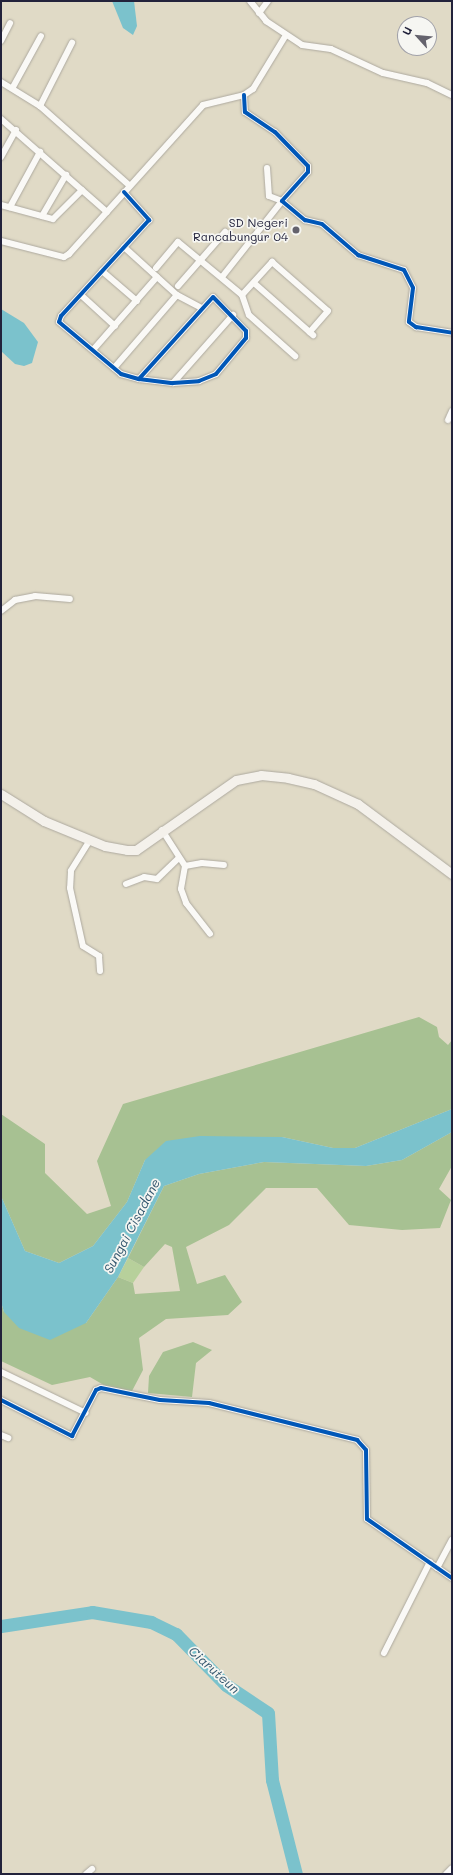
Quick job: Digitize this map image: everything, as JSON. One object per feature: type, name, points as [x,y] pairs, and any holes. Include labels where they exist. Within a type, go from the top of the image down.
[{"type":"main road","points":[[1,794],[44,821],[113,849],[136,850],[162,830],[236,780],[261,775],[288,778],[314,784],[358,804],[452,874]]},
{"type":"street","points":[[250,1],[259,13],[286,35],[302,45],[331,49],[383,73],[427,83],[452,95]]},
{"type":"street","points":[[259,13],[268,1]]},
{"type":"street","points":[[1,41],[10,23]]},
{"type":"street","points":[[1,241],[64,257],[107,212],[203,105],[244,95],[262,79],[286,35]]},
{"type":"street","points":[[13,87],[41,36]]},
{"type":"street","points":[[40,106],[72,43]]},
{"type":"street","points":[[1,82],[13,87],[40,106],[130,186]]},
{"type":"street","points":[[222,277],[282,201],[308,172],[308,166],[275,132],[245,112],[244,95]]},
{"type":"street","points":[[1,120],[16,130],[107,212]]},
{"type":"street","points":[[1,157],[16,130]]},
{"type":"street","points":[[10,207],[40,152]]},
{"type":"street","points":[[267,168],[269,196],[282,201],[305,220],[322,224],[358,255],[404,270],[413,288],[408,322],[416,326],[452,333]]},
{"type":"street","points":[[42,216],[66,175]]},
{"type":"street","points":[[1,204],[42,216],[56,217],[82,190]]},
{"type":"street","points":[[124,192],[149,220],[81,294],[59,322],[114,368],[139,379],[172,383],[199,381],[216,374],[246,338],[246,331],[217,297],[201,308],[139,379]]},
{"type":"street","points":[[178,286],[225,232]]},
{"type":"street","points":[[156,268],[178,242],[242,295],[249,315],[296,356]]},
{"type":"street","points":[[124,247],[177,295],[201,308]]},
{"type":"street","points":[[242,295],[272,262],[328,311],[312,333],[254,283]]},
{"type":"street","points":[[102,271],[137,301]]},
{"type":"street","points":[[93,350],[157,277]]},
{"type":"street","points":[[81,294],[115,326]]},
{"type":"street","points":[[114,368],[177,295]]},
{"type":"street","points":[[172,383],[233,315]]},
{"type":"street","points":[[448,420],[452,411]]},
{"type":"street","points":[[1,611],[15,600],[35,596],[70,599]]},
{"type":"street","points":[[162,830],[185,866],[183,896],[210,934]]},
{"type":"street","points":[[90,840],[71,871],[70,888],[83,946],[99,956],[100,971]]},
{"type":"street","points":[[126,884],[144,876],[157,880],[179,858]]},
{"type":"street","points":[[185,866],[202,863],[224,865]]},
{"type":"street","points":[[1,1372],[86,1413]]},
{"type":"street","points":[[1,1400],[71,1435],[76,1434],[96,1390],[102,1388],[160,1400],[209,1403],[357,1440],[366,1450],[365,1516],[452,1578]]},
{"type":"street","points":[[1,1435],[8,1438]]},
{"type":"street","points":[[437,1568],[452,1540]]},
{"type":"street","points":[[384,1653],[430,1562]]},
{"type":"street","points":[[446,1874],[452,1868]]},
{"type":"street","points":[[86,1874],[92,1869]]},
{"type":"green space","points":[[419,1017],[437,1027],[439,1037],[448,1045],[452,1040],[452,1109],[355,1148],[333,1148],[282,1137],[145,1160],[127,1202],[93,1246],[59,1263],[25,1251],[1,1196],[1,1114],[45,1144],[45,1173],[87,1214],[111,1206],[97,1161],[123,1104]]},
{"type":"green space","points":[[452,1132],[452,1166],[439,1189],[451,1200],[440,1228],[402,1230],[349,1225],[317,1188],[266,1188],[229,1225],[186,1247],[197,1284],[225,1275],[242,1302],[228,1315],[166,1319],[139,1338],[143,1370],[132,1391],[114,1391],[90,1377],[52,1385],[1,1361],[1,1302],[4,1312],[86,1323],[118,1277],[133,1283],[135,1294],[180,1291],[172,1247],[165,1244],[144,1267],[128,1258],[164,1186],[199,1174],[264,1162],[366,1166],[402,1160]]},
{"type":"green space","points":[[128,1258],[144,1267],[133,1283],[118,1277]]},
{"type":"green space","points":[[193,1342],[212,1350],[196,1363],[192,1397],[148,1393],[149,1376],[163,1352]]},
{"type":"water","points":[[112,1],[134,1],[137,26],[133,35],[123,28]]},
{"type":"water","points":[[1,309],[24,323],[38,342],[32,363],[24,366],[15,364],[1,351]]},
{"type":"water","name":"Sungai Cisadane","points":[[452,1109],[452,1132],[402,1160],[366,1166],[264,1162],[199,1174],[164,1186],[118,1277],[86,1323],[50,1340],[19,1328],[4,1312],[1,1302],[1,1196],[25,1251],[59,1263],[93,1246],[127,1202],[145,1160],[166,1141],[200,1136],[282,1137],[333,1148],[355,1148]]},
{"type":"waterway","name":"Ciaruteun","points":[[1,1626],[92,1612],[151,1622],[176,1634],[226,1685],[268,1713],[272,1780],[296,1874]]},
{"type":"cycle path","points":[[244,95],[245,112],[275,132],[308,166],[308,172],[282,201],[305,220],[322,224],[358,255],[404,270],[413,288],[409,322],[416,327],[452,333]]},
{"type":"cycle path","points":[[124,192],[149,220],[61,316],[59,322],[121,374],[139,379],[173,383],[199,381],[216,374],[246,338],[246,331],[213,297],[139,379]]},
{"type":"cycle path","points":[[1,1400],[72,1436],[96,1390],[101,1388],[160,1400],[209,1403],[357,1440],[366,1450],[367,1519],[452,1578]]},
{"type":"place","name":"SD Negeri Rancabungur 04","points":[[296,230]]}]
